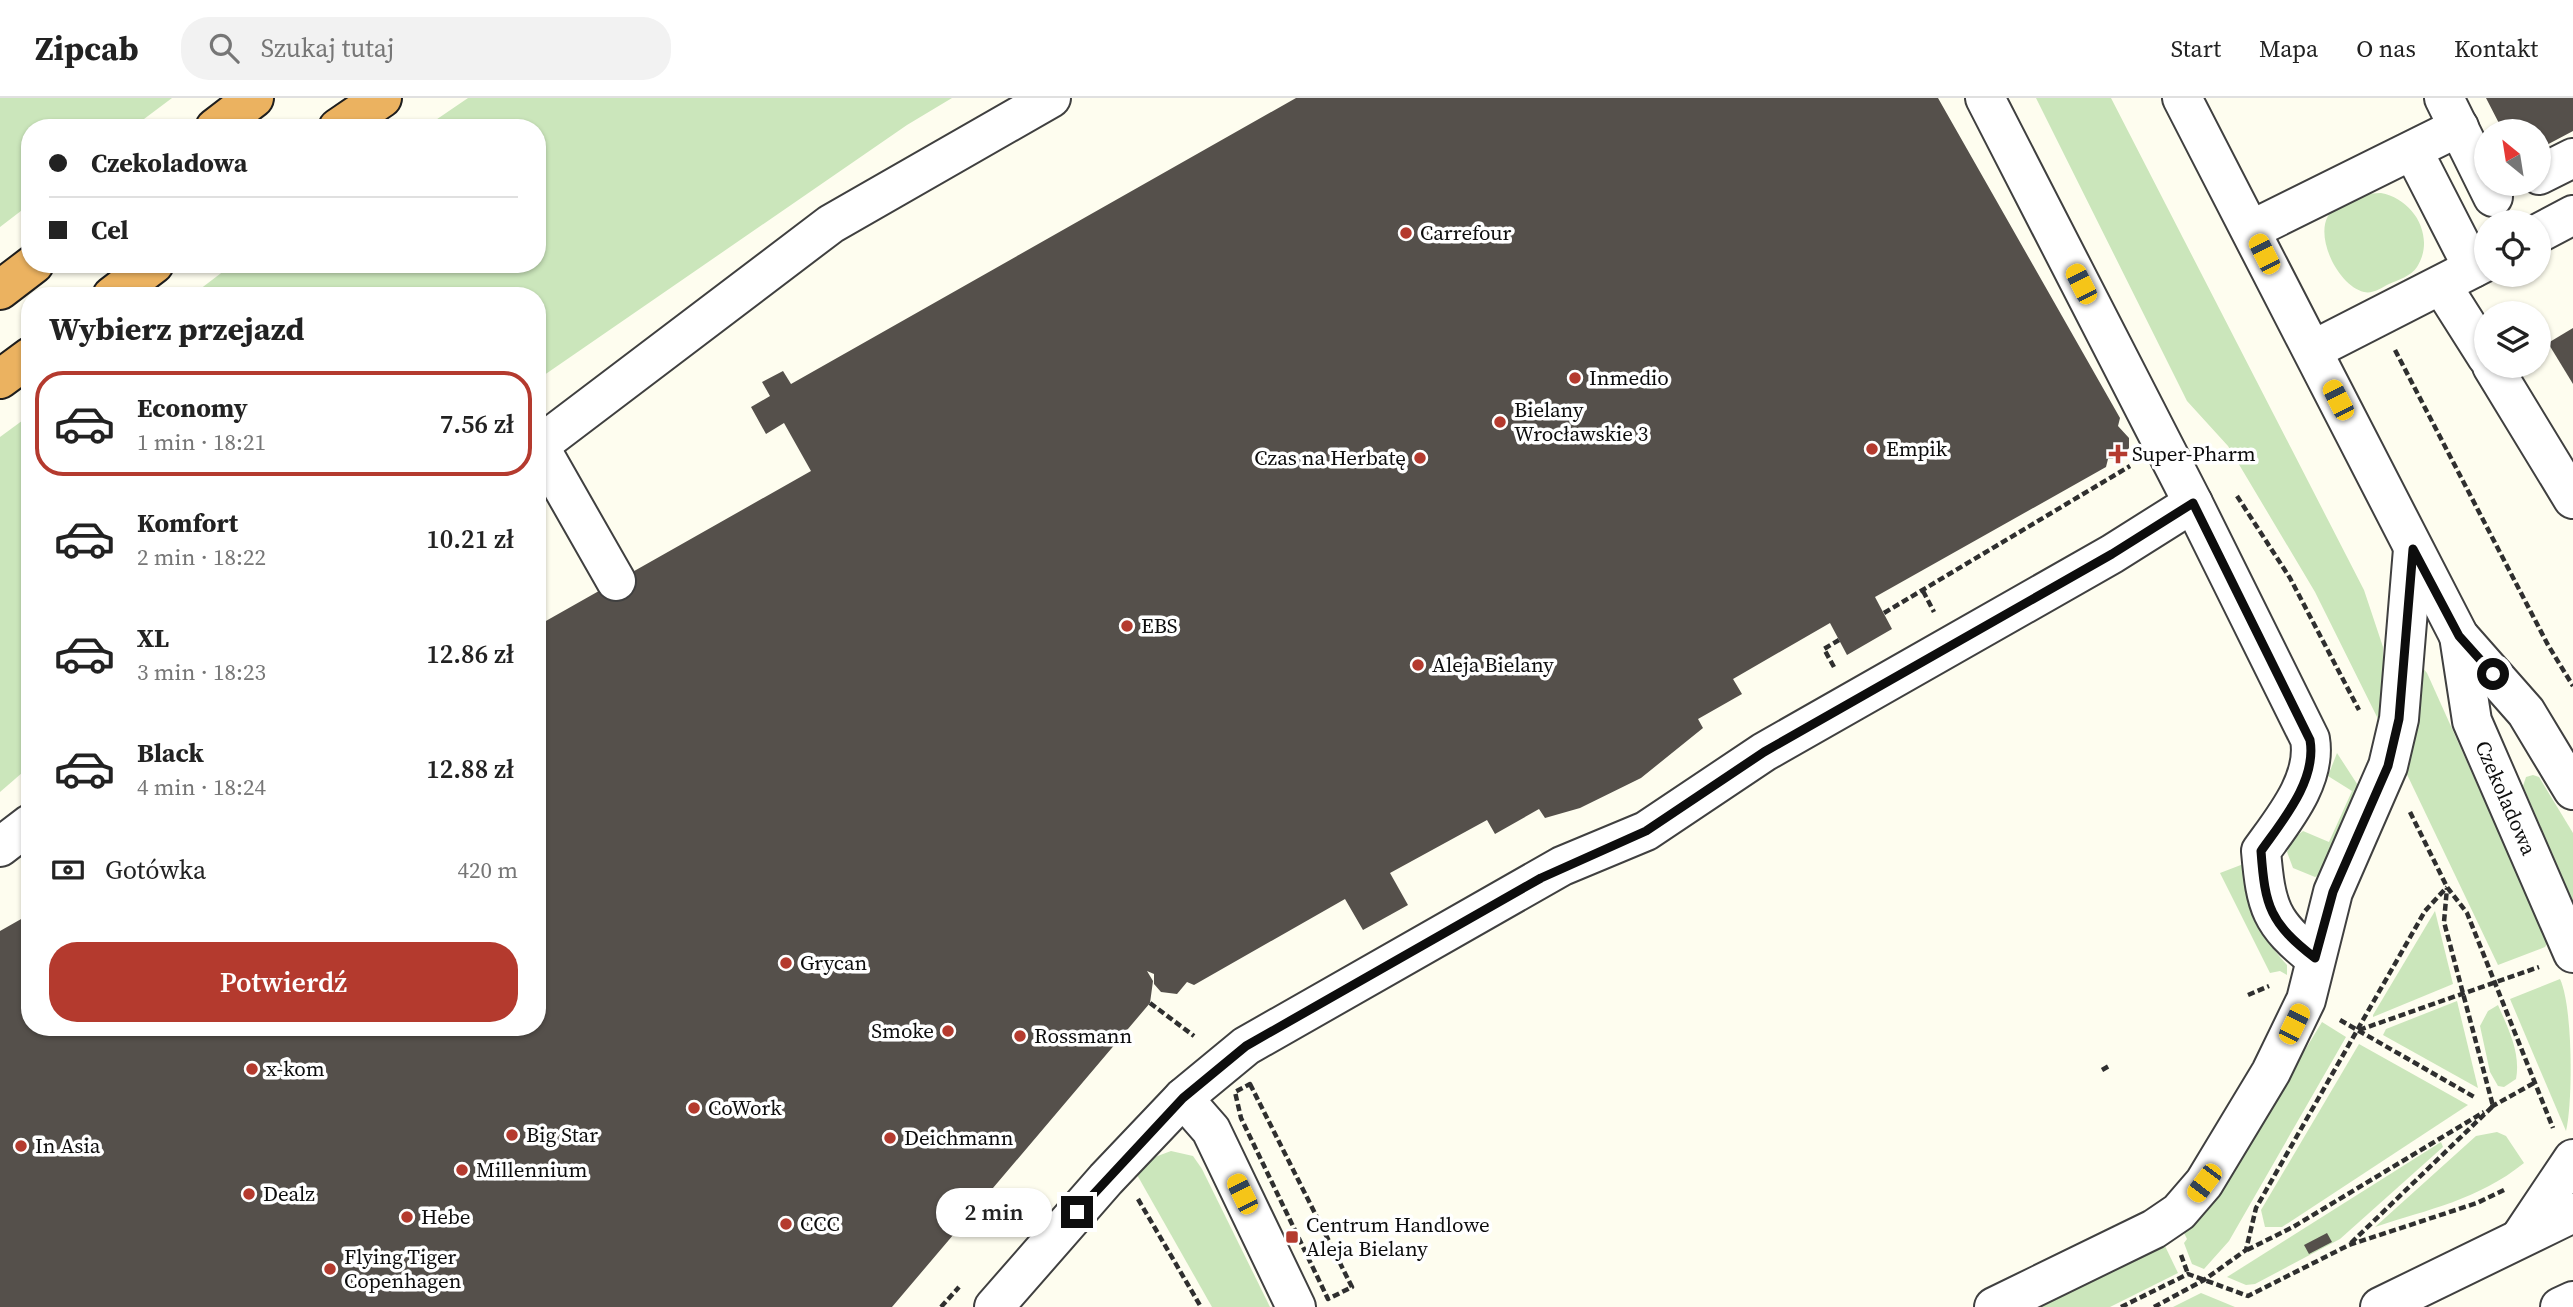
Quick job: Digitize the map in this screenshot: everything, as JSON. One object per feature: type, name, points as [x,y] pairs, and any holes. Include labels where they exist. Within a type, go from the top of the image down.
[{"type":"highway","points":[[227,119],[254,98]]},
{"type":"highway","points":[[351,119],[382,98]]},
{"type":"highway","points":[[0,290],[22,273]]},
{"type":"highway","points":[[124,287],[142,273]]},
{"type":"highway","points":[[0,379],[21,364]]},
{"type":"street","points":[[546,440],[831,224],[1051,98]]},
{"type":"street","points":[[1985,98],[2193,503],[2310,740],[2314,759],[2289,812],[2261,851],[2263,884],[2271,913],[2283,932],[2315,958]]},
{"type":"street","name":"Czekoladowa","points":[[2182,98],[2459,636],[2526,712],[2573,790]]},
{"type":"street","points":[[2251,230],[2413,151],[2451,113],[2474,144]]},
{"type":"street","points":[[2413,151],[2449,221],[2467,272],[2474,302]]},
{"type":"street","points":[[2552,168],[2573,158]]},
{"type":"street","points":[[2449,221],[2498,196]]},
{"type":"street","points":[[2551,227],[2573,215]]},
{"type":"street","points":[[2313,350],[2467,272]]},
{"type":"street","points":[[2499,378],[2573,499]]},
{"type":"street","points":[[546,460],[616,582]]},
{"type":"street","points":[[993,1307],[1106,1179],[1183,1098],[1217,1067],[1280,1026],[1562,866],[1646,831],[1764,752],[2112,554],[2193,503]]},
{"type":"street","points":[[1994,1307],[2154,1229],[2189,1202],[2271,1072],[2306,1000],[2333,892],[2388,766],[2399,719],[2413,549]]},
{"type":"street","name":"Czekoladowa","points":[[2459,636],[2472,721],[2558,959]]},
{"type":"street","points":[[0,846],[21,831]]},
{"type":"street","points":[[0,854],[21,848]]},
{"type":"street","points":[[1183,1098],[1211,1130],[1312,1303]]},
{"type":"street","points":[[2521,1238],[2564,1146]]},
{"type":"street","points":[[2379,1307],[2573,1213]]},
{"type":"street","points":[[2560,1307],[2573,1301]]},
{"type":"path","points":[[2404,341],[2393,346],[2548,645],[2573,686]]},
{"type":"path","points":[[1884,613],[2134,464]]},
{"type":"path","points":[[2235,493],[2290,578],[2388,766],[2447,887],[2467,913],[2498,984],[2534,1083],[2564,1146]]},
{"type":"path","points":[[2447,887],[2444,922],[2493,1107]]},
{"type":"path","points":[[2246,1250],[2256,1208],[2425,911],[2447,887]]},
{"type":"path","points":[[2358,1030],[2456,994],[2498,984],[2558,959]]},
{"type":"path","points":[[1150,1003],[1194,1036]]},
{"type":"path","points":[[2337,1018],[2476,1098]]},
{"type":"path","points":[[2102,1070],[2109,1066]]},
{"type":"path","points":[[2154,1307],[2204,1280],[2246,1250],[2292,1227],[2534,1083]]},
{"type":"path","points":[[1234,1092],[1250,1084],[1352,1287],[1312,1303]]},
{"type":"path","points":[[2349,1245],[2493,1107]]},
{"type":"path","points":[[2122,1307],[2188,1274],[2248,1296],[2349,1245],[2477,1203],[2512,1183]]},
{"type":"path","points":[[1129,1195],[1139,1199],[1201,1307]]},
{"type":"path","points":[[2182,1259],[2188,1274]]},
{"type":"green space","points":[[0,98],[172,98],[144,119],[21,119],[21,211],[0,227]]},
{"type":"green space","points":[[468,98],[952,98],[907,125],[546,374],[546,287],[203,287],[221,273],[546,273],[546,119],[437,119]]},
{"type":"green space","points":[[2036,98],[2111,98],[2364,590],[2383,647],[2383,729],[2315,592],[2228,446],[2187,401]]},
{"type":"green space","points":[[2381,193],[2393,197],[2412,211],[2423,232],[2424,244],[2417,267],[2408,275],[2377,290],[2364,292],[2346,281],[2338,271],[2327,249],[2325,226],[2328,216],[2338,207],[2361,196]]},
{"type":"green space","points":[[21,422],[21,774],[0,792],[0,437]]},
{"type":"green space","points":[[2421,666],[2427,673],[2548,942],[2545,947],[2498,965],[2402,764]]},
{"type":"green space","points":[[2337,753],[2361,790],[2329,872],[2315,877],[2293,868],[2287,852],[2293,839],[2303,831],[2329,842],[2352,791],[2328,776]]},
{"type":"green space","points":[[2526,777],[2539,777],[2573,833],[2573,902],[2523,786]]},
{"type":"green space","points":[[2246,863],[2248,896],[2254,919],[2287,965],[2287,975],[2280,971],[2270,973],[2220,873]]},
{"type":"green space","points":[[2435,911],[2453,984],[2373,1017],[2373,1015]]},
{"type":"green space","points":[[2560,979],[2567,1010],[2570,1055],[2570,1099],[2566,1131],[2510,999]]},
{"type":"green space","points":[[2457,1001],[2478,1088],[2383,1035],[2386,1029]]},
{"type":"green space","points":[[2498,1005],[2513,1041],[2517,1060],[2516,1079],[2504,1087],[2498,1086],[2490,1072],[2480,1026],[2488,1011]]},
{"type":"green space","points":[[2322,1022],[2346,1037],[2229,1241],[2204,1269],[2192,1264],[2184,1243],[2187,1239],[2183,1231],[2214,1200]]},
{"type":"green space","points":[[2359,1044],[2468,1105],[2282,1227],[2265,1227],[2261,1210]]},
{"type":"green space","points":[[2497,1132],[2506,1136],[2524,1163],[2507,1176],[2471,1195],[2375,1227],[2476,1136]]},
{"type":"green space","points":[[2441,1142],[2443,1147],[2340,1239],[2255,1284],[2246,1285],[2227,1277]]},
{"type":"green space","points":[[1171,1151],[1193,1156],[1202,1169],[1270,1307],[1212,1307],[1136,1173],[1155,1157]]},
{"type":"green space","points":[[2164,1244],[2178,1273],[2110,1307],[2038,1307]]},
{"type":"green space","points":[[2201,1293],[2235,1307],[2173,1307]]},
{"type":"building","points":[[1296,98],[1938,98],[2120,418],[2118,426],[2129,438],[2129,448],[2120,459],[2108,459],[2106,467],[1875,597],[1892,629],[1847,655],[1830,623],[1733,679],[1742,694],[1698,719],[1703,728],[1641,778],[1580,808],[1545,818],[1539,809],[1495,834],[1487,820],[1390,873],[1408,905],[1363,930],[1345,899],[1194,985],[1187,982],[1177,994],[1161,992],[1154,984],[1154,974],[1147,971],[1153,981],[1150,1003],[892,1307],[0,1307],[0,931],[21,919],[21,1036],[546,1036],[546,621],[811,471],[784,423],[766,434],[751,407],[770,396],[762,382],[783,371],[791,384]]},
{"type":"building","points":[[2486,98],[2573,98],[2573,131],[2552,142],[2552,119],[2497,119]]},
{"type":"building","points":[[2573,328],[2573,384],[2551,348],[2551,341]]},
{"type":"building","points":[[2327,1233],[2332,1242],[2309,1254],[2304,1245]]},
{"type":"place","name":"Carrefour","points":[[1406,233]]},
{"type":"place","name":"Inmedio","points":[[1575,378]]},
{"type":"place","name":"Bielany Wrocławskie 3","points":[[1500,422]]},
{"type":"place","name":"Empik","points":[[1872,449]]},
{"type":"place","name":"Super-Pharm","points":[[2118,454]]},
{"type":"place","name":"Czas na Herbatę","points":[[1420,458]]},
{"type":"place","name":"EBS","points":[[1127,626]]},
{"type":"place","name":"Aleja Bielany","points":[[1418,665]]},
{"type":"place","name":"Grycan","points":[[786,963]]},
{"type":"place","name":"Smoke","points":[[948,1031]]},
{"type":"place","name":"Rossmann","points":[[1020,1036]]},
{"type":"place","name":"x-kom","points":[[252,1069]]},
{"type":"place","name":"CoWork","points":[[694,1108]]},
{"type":"place","name":"Big Star","points":[[512,1135]]},
{"type":"place","name":"Deichmann","points":[[890,1138]]},
{"type":"place","name":"In Asia","points":[[21,1146]]},
{"type":"place","name":"Millennium","points":[[462,1170]]},
{"type":"place","name":"Dealz","points":[[249,1194]]},
{"type":"place","name":"Hebe","points":[[407,1217]]},
{"type":"place","name":"CCC","points":[[786,1224]]},
{"type":"place","name":"Centrum Handlowe Aleja Bielany","points":[[1292,1237]]},
{"type":"place","name":"Flying Tiger Copenhagen","points":[[330,1269]]},
{"type":"route","points":[[1077,1212],[1183,1098],[1217,1067],[1246,1046],[1562,866],[1646,831],[1764,752],[2112,554],[2193,503],[2310,740],[2314,759],[2289,812],[2261,851],[2263,884],[2271,913],[2283,932],[2315,958],[2333,892],[2388,766],[2399,719],[2413,549],[2459,636],[2493,674]]}]
